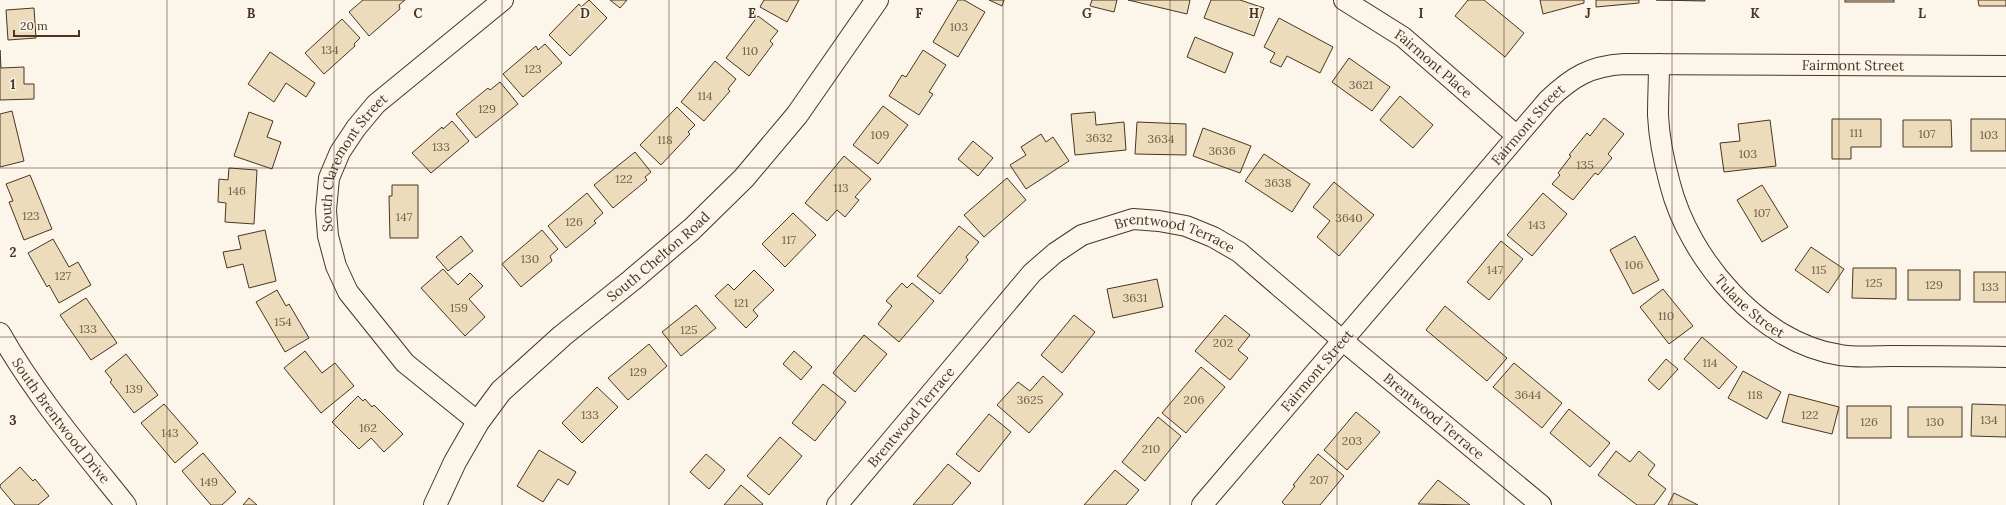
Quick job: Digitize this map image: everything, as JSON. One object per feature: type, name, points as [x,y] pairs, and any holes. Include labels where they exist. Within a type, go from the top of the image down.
[{"type":"main road","name":"South Chelton Road","points":[[436,505],[456,462],[478,422],[501,391],[531,363],[692,229],[744,178],[797,114],[877,0]]},
{"type":"street","name":"South Claremont Street","points":[[478,422],[405,363],[348,292],[336,266],[328,236],[326,210],[330,178],[340,152],[356,128],[376,104],[503,0]]},
{"type":"street","name":"Fairmont Place","points":[[1344,0],[1403,37],[1517,136]]},
{"type":"street","name":"Fairmont Street","points":[[1202,505],[1548,100],[1565,84],[1585,72],[1605,65],[1659,64],[2006,66]]},
{"type":"street","name":"Tulane Street","points":[[1659,64],[1658,117],[1670,184],[1681,217],[1698,248],[1738,301],[1786,336],[1813,349],[1841,356],[2006,357]]},
{"type":"street","name":"Brentwood Terrace","points":[[837,505],[1032,273],[1055,253],[1082,235],[1107,226],[1133,220],[1159,221],[1186,226],[1213,237],[1239,252],[1342,340],[1541,505]]},
{"type":"street","name":"South Brentwood Drive","points":[[0,333],[20,365],[62,425],[126,505]]},
{"type":"building","points":[[363,0],[405,0],[399,5],[400,9],[369,36],[349,12]]},
{"type":"building","points":[[589,0],[607,18],[570,56],[549,35],[579,4],[581,7]]},
{"type":"building","points":[[610,0],[627,0],[620,8]]},
{"type":"building","points":[[764,0],[799,0],[787,22],[760,7]]},
{"type":"building","points":[[958,0],[964,0],[985,12],[958,57],[933,42]]},
{"type":"building","points":[[989,0],[1004,0],[1002,6]]},
{"type":"building","points":[[1092,0],[1117,0],[1114,12],[1090,6]]},
{"type":"building","points":[[1128,0],[1190,0],[1187,14]]},
{"type":"building","points":[[1211,0],[1240,0],[1264,8],[1254,36],[1204,18]]},
{"type":"building","points":[[1468,0],[1484,0],[1524,33],[1505,57],[1455,16]]},
{"type":"building","points":[[1540,0],[1584,0],[1584,3],[1543,14]]},
{"type":"building","points":[[1596,0],[1639,0],[1639,3],[1596,7]]},
{"type":"building","points":[[1656,0],[1705,0],[1705,1]]},
{"type":"building","points":[[1845,0],[1894,0],[1894,2],[1845,2]]},
{"type":"building","points":[[1978,0],[2006,0],[2006,6],[1979,6]]},
{"type":"building","points":[[34,8],[36,38],[8,40],[6,10]]},
{"type":"building","points":[[758,16],[778,31],[770,41],[773,44],[749,76],[726,58]]},
{"type":"building","points":[[1279,18],[1333,47],[1320,73],[1287,56],[1281,67],[1270,62],[1275,53],[1264,47]]},
{"type":"building","points":[[342,19],[360,38],[354,44],[355,46],[324,74],[305,53]]},
{"type":"building","points":[[1195,37],[1233,53],[1225,73],[1187,57]]},
{"type":"building","points":[[545,44],[562,63],[523,97],[503,74],[536,46],[538,50]]},
{"type":"building","points":[[0,50],[1,68],[24,67],[24,84],[34,84],[34,99],[0,100]]},
{"type":"building","points":[[923,50],[946,65],[929,92],[933,94],[919,115],[889,96],[902,75],[906,77]]},
{"type":"building","points":[[270,52],[315,83],[306,97],[286,83],[274,102],[248,84]]},
{"type":"building","points":[[1349,58],[1390,87],[1372,111],[1332,82]]},
{"type":"building","points":[[715,61],[736,79],[728,89],[730,91],[704,121],[681,102]]},
{"type":"building","points":[[500,82],[518,104],[476,138],[456,114],[488,88],[490,90]]},
{"type":"building","points":[[1400,96],[1433,125],[1413,148],[1380,120]]},
{"type":"building","points":[[883,106],[908,125],[878,164],[853,145]]},
{"type":"building","points":[[677,107],[695,125],[688,132],[690,134],[661,165],[640,145]]},
{"type":"building","points":[[12,111],[24,161],[0,167],[0,114]]},
{"type":"building","points":[[249,112],[273,121],[267,137],[281,142],[272,169],[234,156]]},
{"type":"building","points":[[1095,112],[1096,125],[1124,122],[1126,150],[1075,155],[1071,114]]},
{"type":"building","points":[[1604,118],[1624,134],[1608,154],[1612,158],[1598,175],[1595,173],[1573,200],[1552,184],[1560,175],[1558,173],[1571,156],[1569,155],[1587,133],[1590,136]]},
{"type":"building","points":[[1832,119],[1881,119],[1881,147],[1851,147],[1851,159],[1832,159]]},
{"type":"building","points":[[1971,119],[2006,119],[2006,151],[1971,151]]},
{"type":"building","points":[[1770,120],[1776,166],[1724,172],[1720,143],[1740,141],[1738,124]]},
{"type":"building","points":[[1903,120],[1951,120],[1952,147],[1903,147]]},
{"type":"building","points":[[452,121],[469,141],[431,173],[412,153],[442,127],[443,129]]},
{"type":"building","points":[[1137,122],[1186,124],[1186,155],[1135,154]]},
{"type":"building","points":[[1203,128],[1251,146],[1240,173],[1193,156]]},
{"type":"building","points":[[1041,134],[1046,142],[1053,137],[1069,161],[1026,189],[1010,165],[1026,155],[1021,147]]},
{"type":"building","points":[[973,141],[993,158],[978,176],[958,159]]},
{"type":"building","points":[[635,152],[651,172],[645,177],[647,180],[613,208],[594,185]]},
{"type":"building","points":[[1264,154],[1310,184],[1292,212],[1245,181]]},
{"type":"building","points":[[844,156],[871,179],[855,197],[859,200],[845,217],[837,210],[827,221],[805,203]]},
{"type":"building","points":[[229,168],[257,170],[254,224],[225,222],[226,203],[218,202],[219,179],[228,180]]},
{"type":"building","points":[[30,175],[52,229],[24,240],[9,202],[13,201],[6,184]]},
{"type":"building","points":[[1007,178],[1026,200],[984,237],[964,215]]},
{"type":"building","points":[[1334,182],[1374,215],[1339,256],[1317,237],[1330,221],[1313,207]]},
{"type":"building","points":[[392,185],[418,185],[418,238],[390,238],[389,196],[392,196]]},
{"type":"building","points":[[1762,185],[1788,227],[1762,242],[1737,200]]},
{"type":"building","points":[[587,193],[603,213],[594,221],[596,223],[566,248],[548,226]]},
{"type":"building","points":[[1543,193],[1567,214],[1532,256],[1507,235]]},
{"type":"building","points":[[793,213],[816,235],[785,267],[762,244]]},
{"type":"building","points":[[959,226],[979,242],[966,257],[968,260],[940,294],[917,276]]},
{"type":"building","points":[[265,230],[276,281],[249,288],[243,264],[227,268],[223,252],[241,249],[238,236]]},
{"type":"building","points":[[542,230],[558,249],[550,256],[552,261],[521,287],[502,264]]},
{"type":"building","points":[[461,236],[473,251],[448,271],[436,257]]},
{"type":"building","points":[[1635,236],[1659,280],[1633,294],[1610,250]]},
{"type":"building","points":[[53,239],[69,267],[78,262],[91,285],[59,303],[49,285],[47,287],[28,253]]},
{"type":"building","points":[[1501,241],[1523,259],[1489,300],[1467,282]]},
{"type":"building","points":[[1811,247],[1844,269],[1828,293],[1795,270]]},
{"type":"building","points":[[1853,268],[1896,268],[1896,299],[1852,298]]},
{"type":"building","points":[[443,269],[458,285],[470,273],[483,286],[469,299],[485,317],[465,336],[421,288]]},
{"type":"building","points":[[754,270],[774,290],[753,310],[758,316],[746,328],[715,296],[728,284],[734,290]]},
{"type":"building","points":[[1908,270],[1960,270],[1960,300],[1908,300]]},
{"type":"building","points":[[1974,272],[2006,272],[2006,302],[1974,302]]},
{"type":"building","points":[[1157,279],[1163,307],[1113,318],[1107,289]]},
{"type":"building","points":[[902,283],[907,288],[912,283],[934,301],[899,342],[878,324],[892,306],[886,301]]},
{"type":"building","points":[[1663,289],[1693,326],[1669,344],[1640,307]]},
{"type":"building","points":[[277,290],[286,306],[289,304],[309,338],[285,352],[256,302]]},
{"type":"building","points":[[86,298],[117,343],[91,360],[60,315]]},
{"type":"building","points":[[696,305],[716,328],[681,356],[662,332]]},
{"type":"building","points":[[1445,306],[1507,358],[1487,381],[1426,330]]},
{"type":"building","points":[[1074,315],[1095,332],[1062,373],[1041,355]]},
{"type":"building","points":[[1225,315],[1250,335],[1238,350],[1248,358],[1230,380],[1195,351]]},
{"type":"building","points":[[864,335],[887,354],[855,392],[833,373]]},
{"type":"building","points":[[1702,337],[1737,367],[1719,389],[1684,359]]},
{"type":"building","points":[[649,344],[667,366],[628,400],[608,378]]},
{"type":"building","points":[[305,351],[322,373],[335,363],[354,386],[321,413],[284,368]]},
{"type":"building","points":[[794,351],[812,367],[801,380],[783,364]]},
{"type":"building","points":[[126,354],[158,395],[134,413],[110,382],[112,380],[105,371]]},
{"type":"building","points":[[1666,359],[1678,369],[1659,390],[1648,380]]},
{"type":"building","points":[[1514,363],[1562,403],[1542,428],[1493,387]]},
{"type":"building","points":[[1201,367],[1225,387],[1186,433],[1162,413]]},
{"type":"building","points":[[1743,371],[1781,392],[1767,419],[1728,398]]},
{"type":"building","points":[[1043,376],[1063,394],[1029,433],[997,405],[1018,382],[1030,391]]},
{"type":"building","points":[[823,384],[846,402],[815,441],[792,423]]},
{"type":"building","points":[[597,387],[618,407],[582,443],[562,423]]},
{"type":"building","points":[[1789,394],[1839,407],[1832,434],[1782,422]]},
{"type":"building","points":[[358,396],[363,401],[365,399],[372,407],[374,405],[403,434],[384,452],[371,438],[359,449],[332,422]]},
{"type":"building","points":[[164,404],[198,443],[175,463],[141,423]]},
{"type":"building","points":[[1972,404],[2006,405],[2006,437],[1971,436]]},
{"type":"building","points":[[1847,406],[1891,406],[1891,438],[1847,438]]},
{"type":"building","points":[[1908,407],[1962,407],[1962,437],[1908,437]]},
{"type":"building","points":[[1569,409],[1610,443],[1590,467],[1550,433]]},
{"type":"building","points":[[1356,412],[1380,432],[1347,470],[1324,450]]},
{"type":"building","points":[[989,414],[1011,432],[979,472],[956,454]]},
{"type":"building","points":[[1158,417],[1181,436],[1145,481],[1122,462]]},
{"type":"building","points":[[780,437],[802,456],[769,495],[747,476]]},
{"type":"building","points":[[539,450],[576,472],[568,485],[558,479],[543,502],[517,486]]},
{"type":"building","points":[[1616,451],[1630,462],[1639,451],[1655,465],[1648,475],[1666,489],[1654,505],[1637,505],[1598,475]]},
{"type":"building","points":[[203,453],[236,492],[222,505],[211,505],[182,471]]},
{"type":"building","points":[[706,454],[725,470],[709,489],[690,472]]},
{"type":"building","points":[[1318,454],[1344,476],[1320,505],[1285,505],[1282,502],[1295,486],[1293,485]]},
{"type":"building","points":[[948,464],[971,483],[952,505],[913,505]]},
{"type":"building","points":[[20,467],[33,481],[35,479],[49,496],[38,505],[15,505],[0,487],[0,485]]},
{"type":"building","points":[[1115,470],[1139,490],[1126,505],[1084,505]]},
{"type":"building","points":[[1438,480],[1470,505],[1418,504]]},
{"type":"building","points":[[741,485],[763,504],[724,505]]},
{"type":"building","points":[[1674,493],[1698,505],[1668,505]]},
{"type":"building","points":[[249,498],[257,505],[243,505]]}]
